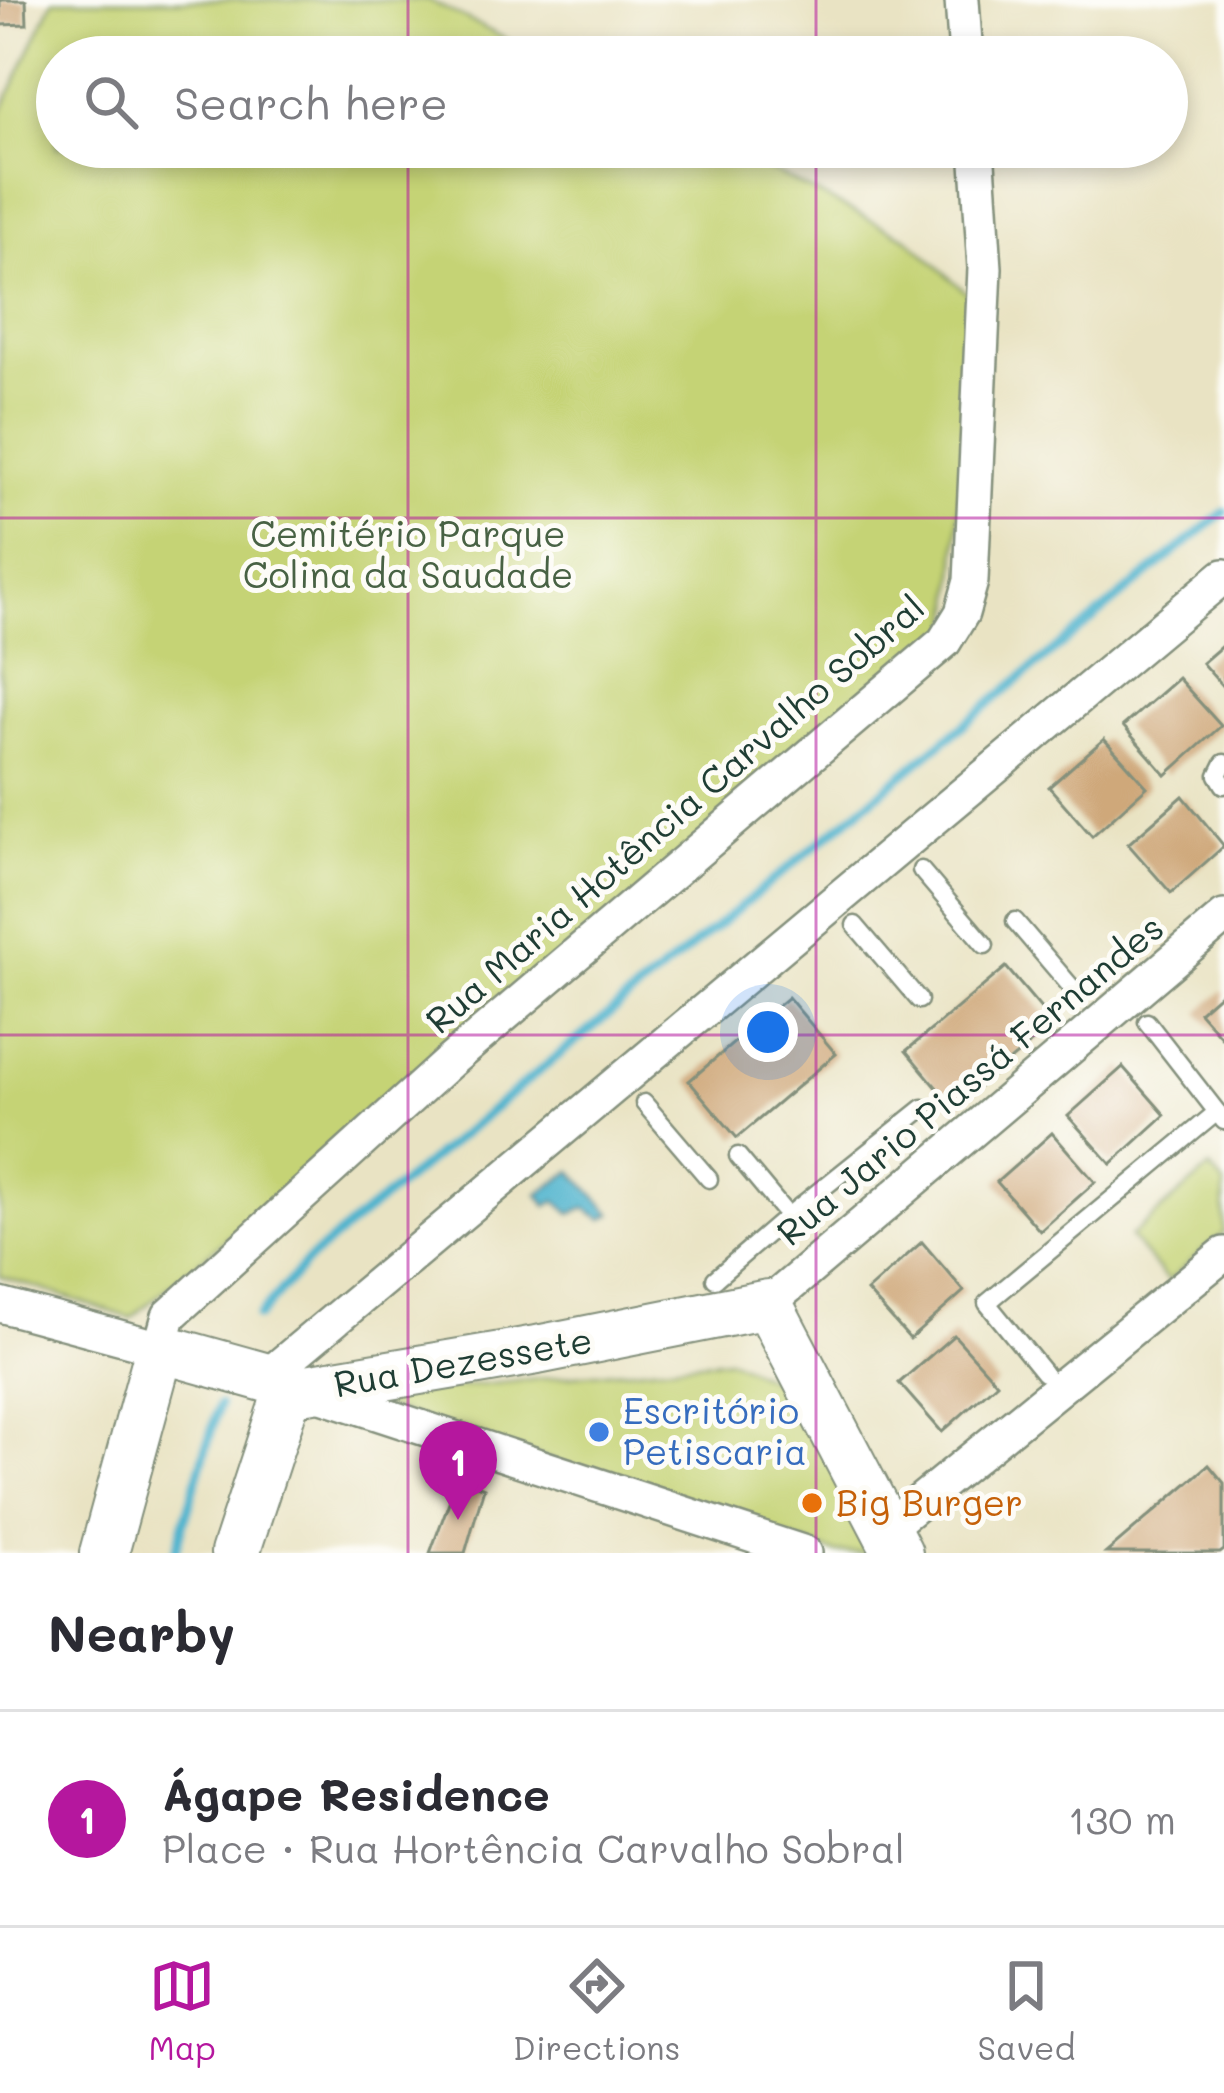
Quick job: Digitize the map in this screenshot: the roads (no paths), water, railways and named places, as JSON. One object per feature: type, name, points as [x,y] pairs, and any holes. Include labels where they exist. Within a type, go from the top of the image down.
[{"type":"street","points":[[962,0],[965,36]]},
{"type":"street","name":"Rua Maria Hotência Carvalho Sobral","points":[[160,1348],[169,1316],[449,1062],[927,658],[954,630],[970,581],[985,268],[978,168]]},
{"type":"street","points":[[235,1553],[288,1384],[1224,576]]},
{"type":"street","name":"Rua Jario Piassá Fernandes","points":[[768,1304],[1136,1010],[1224,917]]},
{"type":"street","points":[[768,1304],[892,1541],[1051,1381],[1224,1255]]},
{"type":"street","name":"Rua Dezessete","points":[[160,1348],[288,1384],[537,1350],[768,1304]]},
{"type":"street","points":[[0,1305],[160,1348],[104,1553]]},
{"type":"street","points":[[288,1384],[805,1553]]},
{"type":"lane","points":[[1224,763],[1218,775],[1224,785]]},
{"type":"lane","points":[[921,870],[986,945]]},
{"type":"lane","points":[[1015,921],[1079,996]]},
{"type":"lane","points":[[855,925],[920,1000]]},
{"type":"lane","points":[[1051,1381],[987,1304],[1221,1117],[1136,1010]]},
{"type":"lane","points":[[644,1103],[709,1179]]},
{"type":"lane","points":[[715,1279],[923,1108]]},
{"type":"lane","points":[[738,1156],[788,1216]]},
{"type":"water","points":[[572,1171],[612,1214],[603,1219],[585,1208],[571,1214],[556,1201],[547,1206],[539,1194]]},
{"type":"waterway","points":[[258,1317],[308,1260],[1224,512]]},
{"type":"waterway","points":[[175,1553],[219,1405]]},
{"type":"place","name":"Escritório Petiscaria","points":[[599,1432]]},
{"type":"place","name":"Big Burger","points":[[812,1503]]},
{"type":"place","name":"Ágape Residence","points":[[458,1520]]},
{"type":"park label","name":"Cemitério Parque Colina da Saudade","points":[[408,554]]}]
